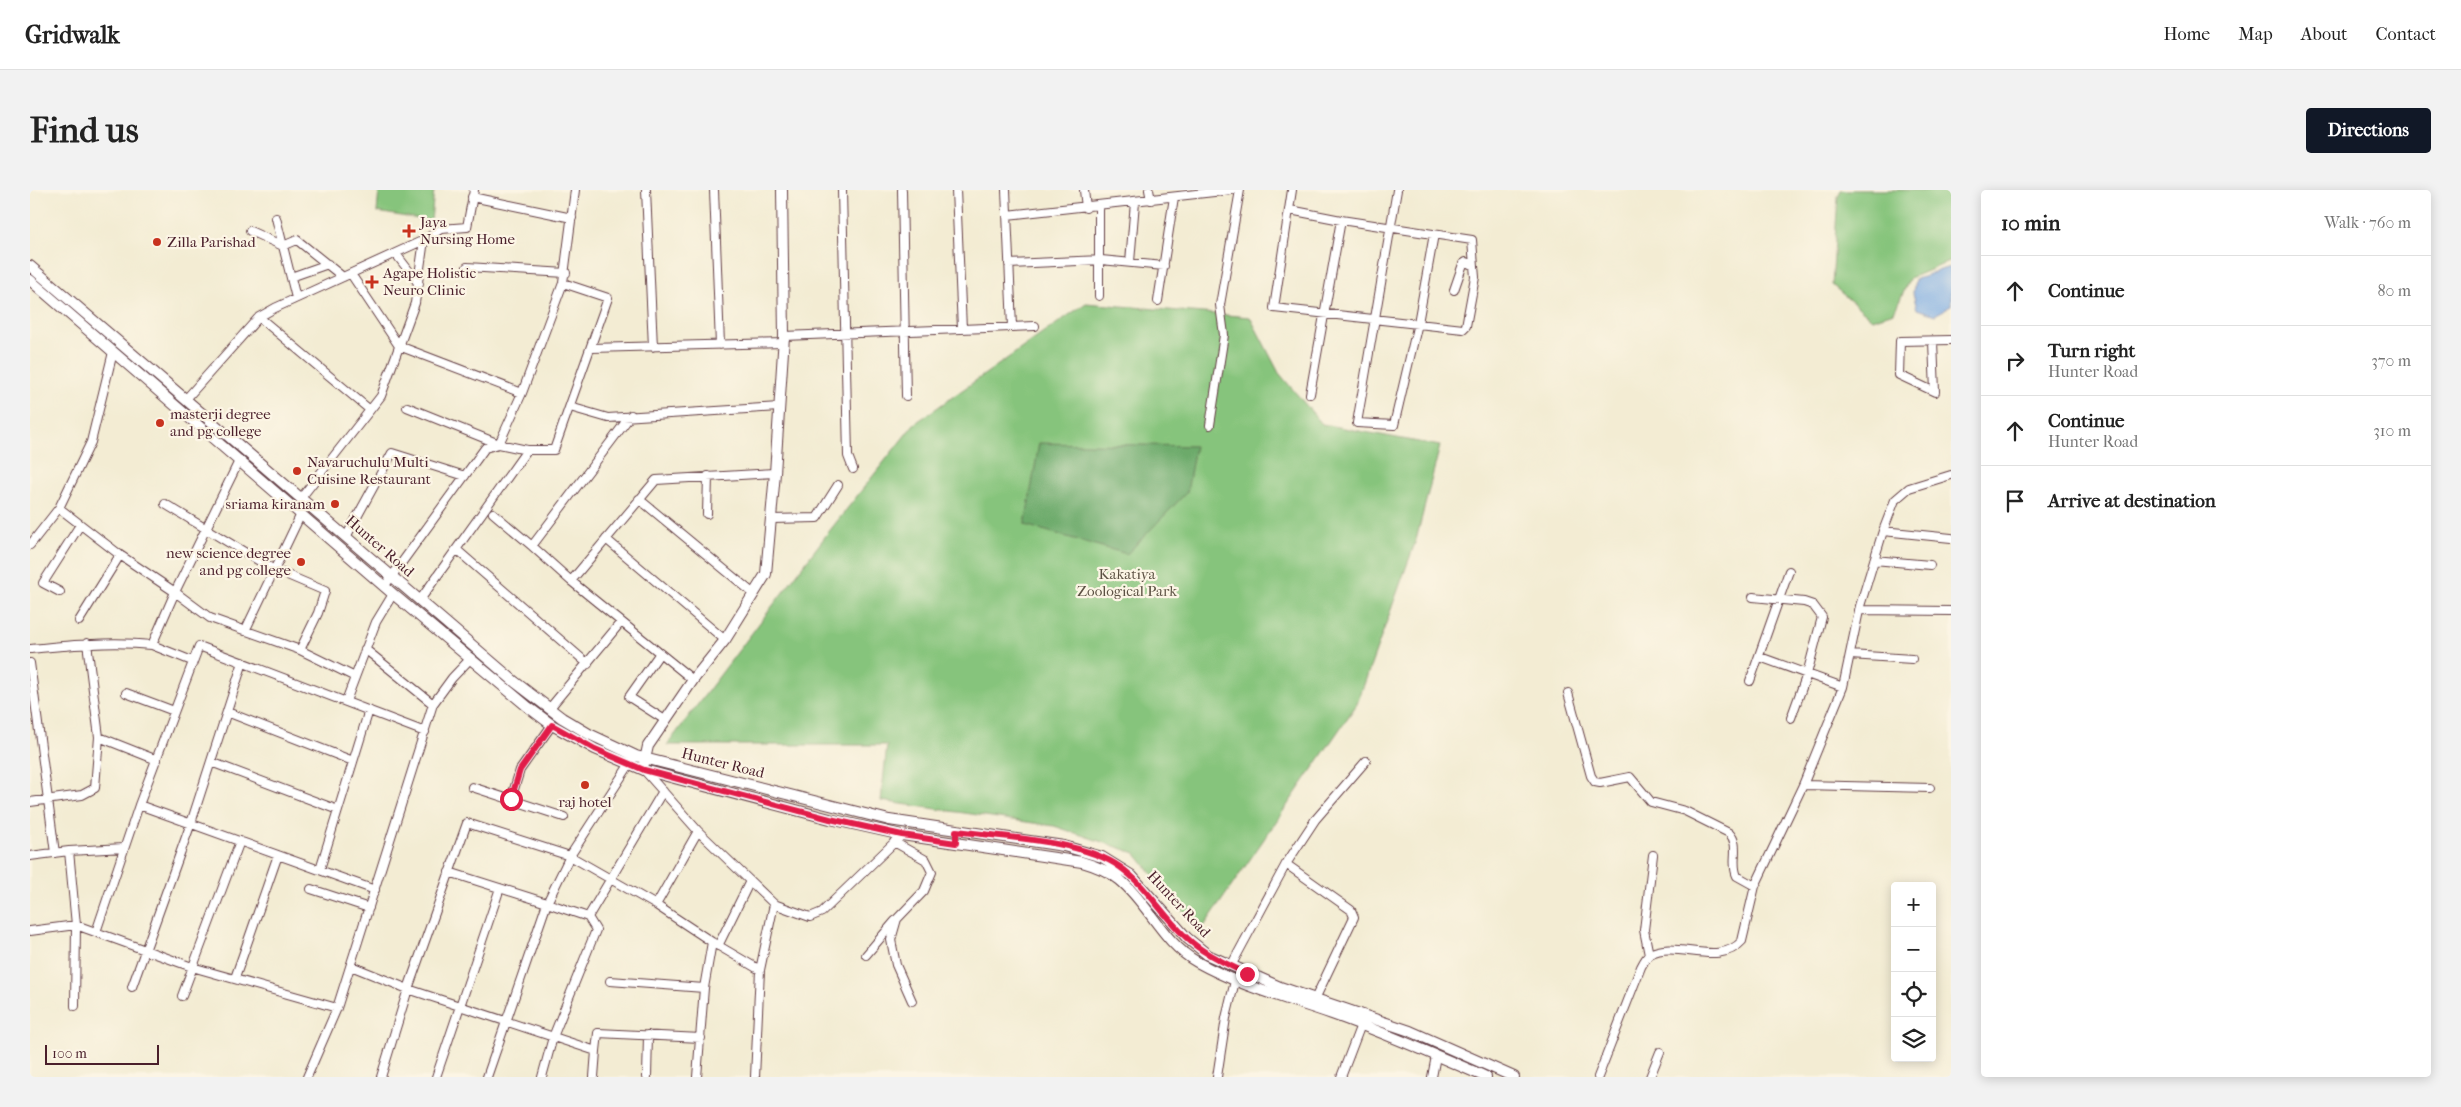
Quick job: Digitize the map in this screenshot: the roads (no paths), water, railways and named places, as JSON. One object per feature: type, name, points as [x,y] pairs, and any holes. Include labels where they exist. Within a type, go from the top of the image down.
[{"type":"main road","points":[[644,770],[648,746],[693,680],[725,640],[766,574],[780,407],[783,340],[782,190]]},
{"type":"main road","name":"Hunter Road","points":[[30,266],[420,600],[469,652],[552,725],[595,749],[644,770],[898,839],[956,843],[1082,862],[1108,872],[1128,888],[1174,945],[1185,954],[1235,981],[1363,1020],[1410,1032],[1514,1077]]},
{"type":"main road","name":"Hunter Road","points":[[30,280],[384,587],[469,652],[549,709],[589,734],[622,750],[645,758],[889,820],[1064,846],[1102,857],[1131,875],[1191,942],[1208,955],[1280,987],[1316,997],[1436,1056],[1486,1077]]},
{"type":"main road","points":[[956,831],[956,843]]},
{"type":"street","points":[[384,587],[485,448],[499,444],[522,393],[564,283],[576,190]]},
{"type":"street","points":[[646,190],[653,347]]},
{"type":"street","points":[[714,190],[720,345]]},
{"type":"street","points":[[842,190],[848,456],[853,469]]},
{"type":"street","points":[[902,190],[906,396]]},
{"type":"street","points":[[956,190],[962,329]]},
{"type":"street","points":[[1006,190],[1012,327]]},
{"type":"street","points":[[1084,190],[1086,208]]},
{"type":"street","points":[[1149,190],[1151,200]]},
{"type":"street","points":[[1007,216],[1232,190]]},
{"type":"street","points":[[1210,425],[1224,335],[1220,305],[1240,190]]},
{"type":"street","points":[[1290,210],[1341,220],[1472,240],[1474,278],[1465,328],[1274,308],[1292,190]]},
{"type":"street","points":[[1396,190],[1357,422],[1394,424],[1418,323],[1434,234]]},
{"type":"street","points":[[186,399],[259,317],[296,298],[396,254],[441,229],[467,227],[473,193],[572,218]]},
{"type":"street","points":[[1158,301],[1174,197]]},
{"type":"street","points":[[1130,262],[1135,202]]},
{"type":"street","points":[[1099,206],[1101,260],[1099,296]]},
{"type":"street","points":[[276,218],[296,298]]},
{"type":"street","points":[[1310,394],[1341,220]]},
{"type":"street","points":[[250,231],[283,246],[297,240],[328,264],[347,275],[399,346],[522,393]]},
{"type":"street","points":[[301,498],[380,396],[415,303],[424,240]]},
{"type":"street","points":[[396,254],[419,284]]},
{"type":"street","points":[[1009,264],[1101,260],[1164,266]]},
{"type":"street","points":[[1454,290],[1463,264],[1466,262],[1474,266]]},
{"type":"street","points":[[291,277],[328,264]]},
{"type":"street","points":[[467,267],[566,273]]},
{"type":"street","points":[[407,407],[499,444],[527,450],[554,450],[608,298],[564,283]]},
{"type":"street","points":[[259,317],[370,410]]},
{"type":"street","points":[[591,348],[720,345],[844,334],[1035,326]]},
{"type":"street","points":[[1934,341],[1935,392],[1899,374],[1900,341],[1951,340]]},
{"type":"street","points":[[30,545],[59,508],[90,442],[113,352]]},
{"type":"street","points":[[570,407],[608,418],[631,415],[780,407]]},
{"type":"street","points":[[532,546],[631,415]]},
{"type":"street","points":[[420,600],[527,450]]},
{"type":"street","points":[[346,537],[392,453],[464,476]]},
{"type":"street","points":[[152,645],[239,461]]},
{"type":"street","points":[[571,581],[656,480],[775,472]]},
{"type":"street","points":[[1598,1077],[1641,967],[1649,955],[1661,951],[1726,953],[1738,945],[1745,935],[1755,886],[1803,785],[1843,686],[1859,610],[1883,531],[1895,500],[1909,488],[1951,475]]},
{"type":"street","points":[[707,514],[708,476]]},
{"type":"street","points":[[771,519],[817,518],[838,485]]},
{"type":"street","points":[[639,499],[754,594]]},
{"type":"street","points":[[165,504],[275,570],[325,592],[318,613],[300,650]]},
{"type":"street","points":[[59,508],[120,555],[176,592],[210,618],[300,650],[356,677]]},
{"type":"street","points":[[493,513],[571,581],[693,680]]},
{"type":"street","points":[[245,631],[301,514]]},
{"type":"street","points":[[60,592],[43,583],[80,525]]},
{"type":"street","points":[[1883,531],[1951,538]]},
{"type":"street","points":[[606,539],[725,640]]},
{"type":"street","points":[[457,550],[588,664]]},
{"type":"street","points":[[79,621],[120,555]]},
{"type":"street","points":[[1874,560],[1930,565]]},
{"type":"street","points":[[1750,682],[1789,571]]},
{"type":"street","points":[[346,701],[376,622],[393,594]]},
{"type":"street","points":[[1753,597],[1780,599],[1813,605],[1822,618],[1807,674],[1791,718]]},
{"type":"street","points":[[1859,610],[1951,611]]},
{"type":"street","points":[[549,709],[621,622]]},
{"type":"street","points":[[30,649],[116,642],[152,645],[192,660]]},
{"type":"street","points":[[30,802],[82,795],[95,788],[99,737],[87,643]]},
{"type":"street","points":[[96,932],[139,805],[192,660],[199,646],[425,732]]},
{"type":"street","points":[[365,649],[433,704]]},
{"type":"street","points":[[307,1077],[337,1008],[433,704],[469,652]]},
{"type":"street","points":[[660,653],[629,697],[665,720]]},
{"type":"street","points":[[1850,655],[1912,659]]},
{"type":"street","points":[[1760,657],[1843,686]]},
{"type":"street","points":[[132,987],[191,823],[243,662]]},
{"type":"street","points":[[30,663],[54,853]]},
{"type":"street","points":[[126,693],[174,711]]},
{"type":"street","points":[[1568,693],[1591,776],[1595,782],[1600,783],[1630,777],[1651,802],[1685,811],[1729,833],[1735,844],[1737,876],[1755,886]]},
{"type":"street","points":[[320,869],[368,710]]},
{"type":"street","points":[[227,712],[353,761]]},
{"type":"street","points":[[511,799],[520,770],[552,725]]},
{"type":"street","points":[[99,737],[157,760]]},
{"type":"street","points":[[1231,966],[1286,864],[1315,820],[1366,761]]},
{"type":"street","points":[[211,762],[338,810]]},
{"type":"street","points":[[487,1077],[547,903],[570,856],[629,765]]},
{"type":"street","points":[[644,770],[698,831],[774,904],[810,917],[822,912],[898,839],[926,860],[932,872],[924,891],[866,955]]},
{"type":"street","points":[[1803,785],[1930,788]]},
{"type":"street","points":[[472,786],[564,817]]},
{"type":"street","points":[[588,917],[609,878],[662,791]]},
{"type":"street","points":[[139,805],[375,890]]},
{"type":"street","points":[[381,1077],[408,989],[467,823],[570,856],[656,905],[715,944],[760,970]]},
{"type":"street","points":[[656,905],[698,831]]},
{"type":"street","points":[[182,996],[240,840]]},
{"type":"street","points":[[30,856],[69,851],[124,848]]},
{"type":"street","points":[[69,851],[76,925],[75,1006]]},
{"type":"street","points":[[235,978],[278,855]]},
{"type":"street","points":[[1649,955],[1644,930],[1653,855]]},
{"type":"street","points":[[1286,864],[1351,910],[1354,917],[1316,997]]},
{"type":"street","points":[[449,872],[588,917],[596,930],[553,1037],[542,1077]]},
{"type":"street","points":[[698,1077],[704,988],[715,944],[750,881]]},
{"type":"street","points":[[436,1077],[500,888]]},
{"type":"street","points":[[310,889],[369,908]]},
{"type":"street","points":[[755,1077],[760,970],[774,904]]},
{"type":"street","points":[[897,919],[891,940],[896,965],[912,1000]]},
{"type":"street","points":[[30,931],[76,925],[146,952],[192,967],[337,1008]]},
{"type":"street","points":[[351,966],[408,989],[596,1050]]},
{"type":"street","points":[[610,981],[704,988]]},
{"type":"street","points":[[1217,1077],[1226,1018],[1235,981]]},
{"type":"street","points":[[1341,1077],[1363,1020]]},
{"type":"street","points":[[594,1077],[598,1033],[700,1038]]},
{"type":"street","points":[[647,1077],[648,1035]]},
{"type":"street","points":[[1650,1077],[1660,1052]]},
{"type":"street","points":[[1432,1077],[1436,1056]]},
{"type":"water","points":[[1951,267],[1951,306],[1935,315],[1917,309],[1913,293],[1915,279]]},
{"type":"place","name":"Jaya Nursing Home","points":[[409,231]]},
{"type":"place","name":"Zilla Parishad","points":[[157,242]]},
{"type":"place","name":"Agape Holistic Neuro Clinic","points":[[372,282]]},
{"type":"place","name":"masterji degree and pg college","points":[[160,423]]},
{"type":"place","name":"Navaruchulu Multi Cuisine Restaurant","points":[[297,471]]},
{"type":"place","name":"sriama kiranam","points":[[335,504]]},
{"type":"place","name":"new science degree and pg college","points":[[301,562]]},
{"type":"place","name":"raj hotel","points":[[585,785]]},
{"type":"park label","name":"Kakatiya Zoological Park","points":[[1127,582]]}]
